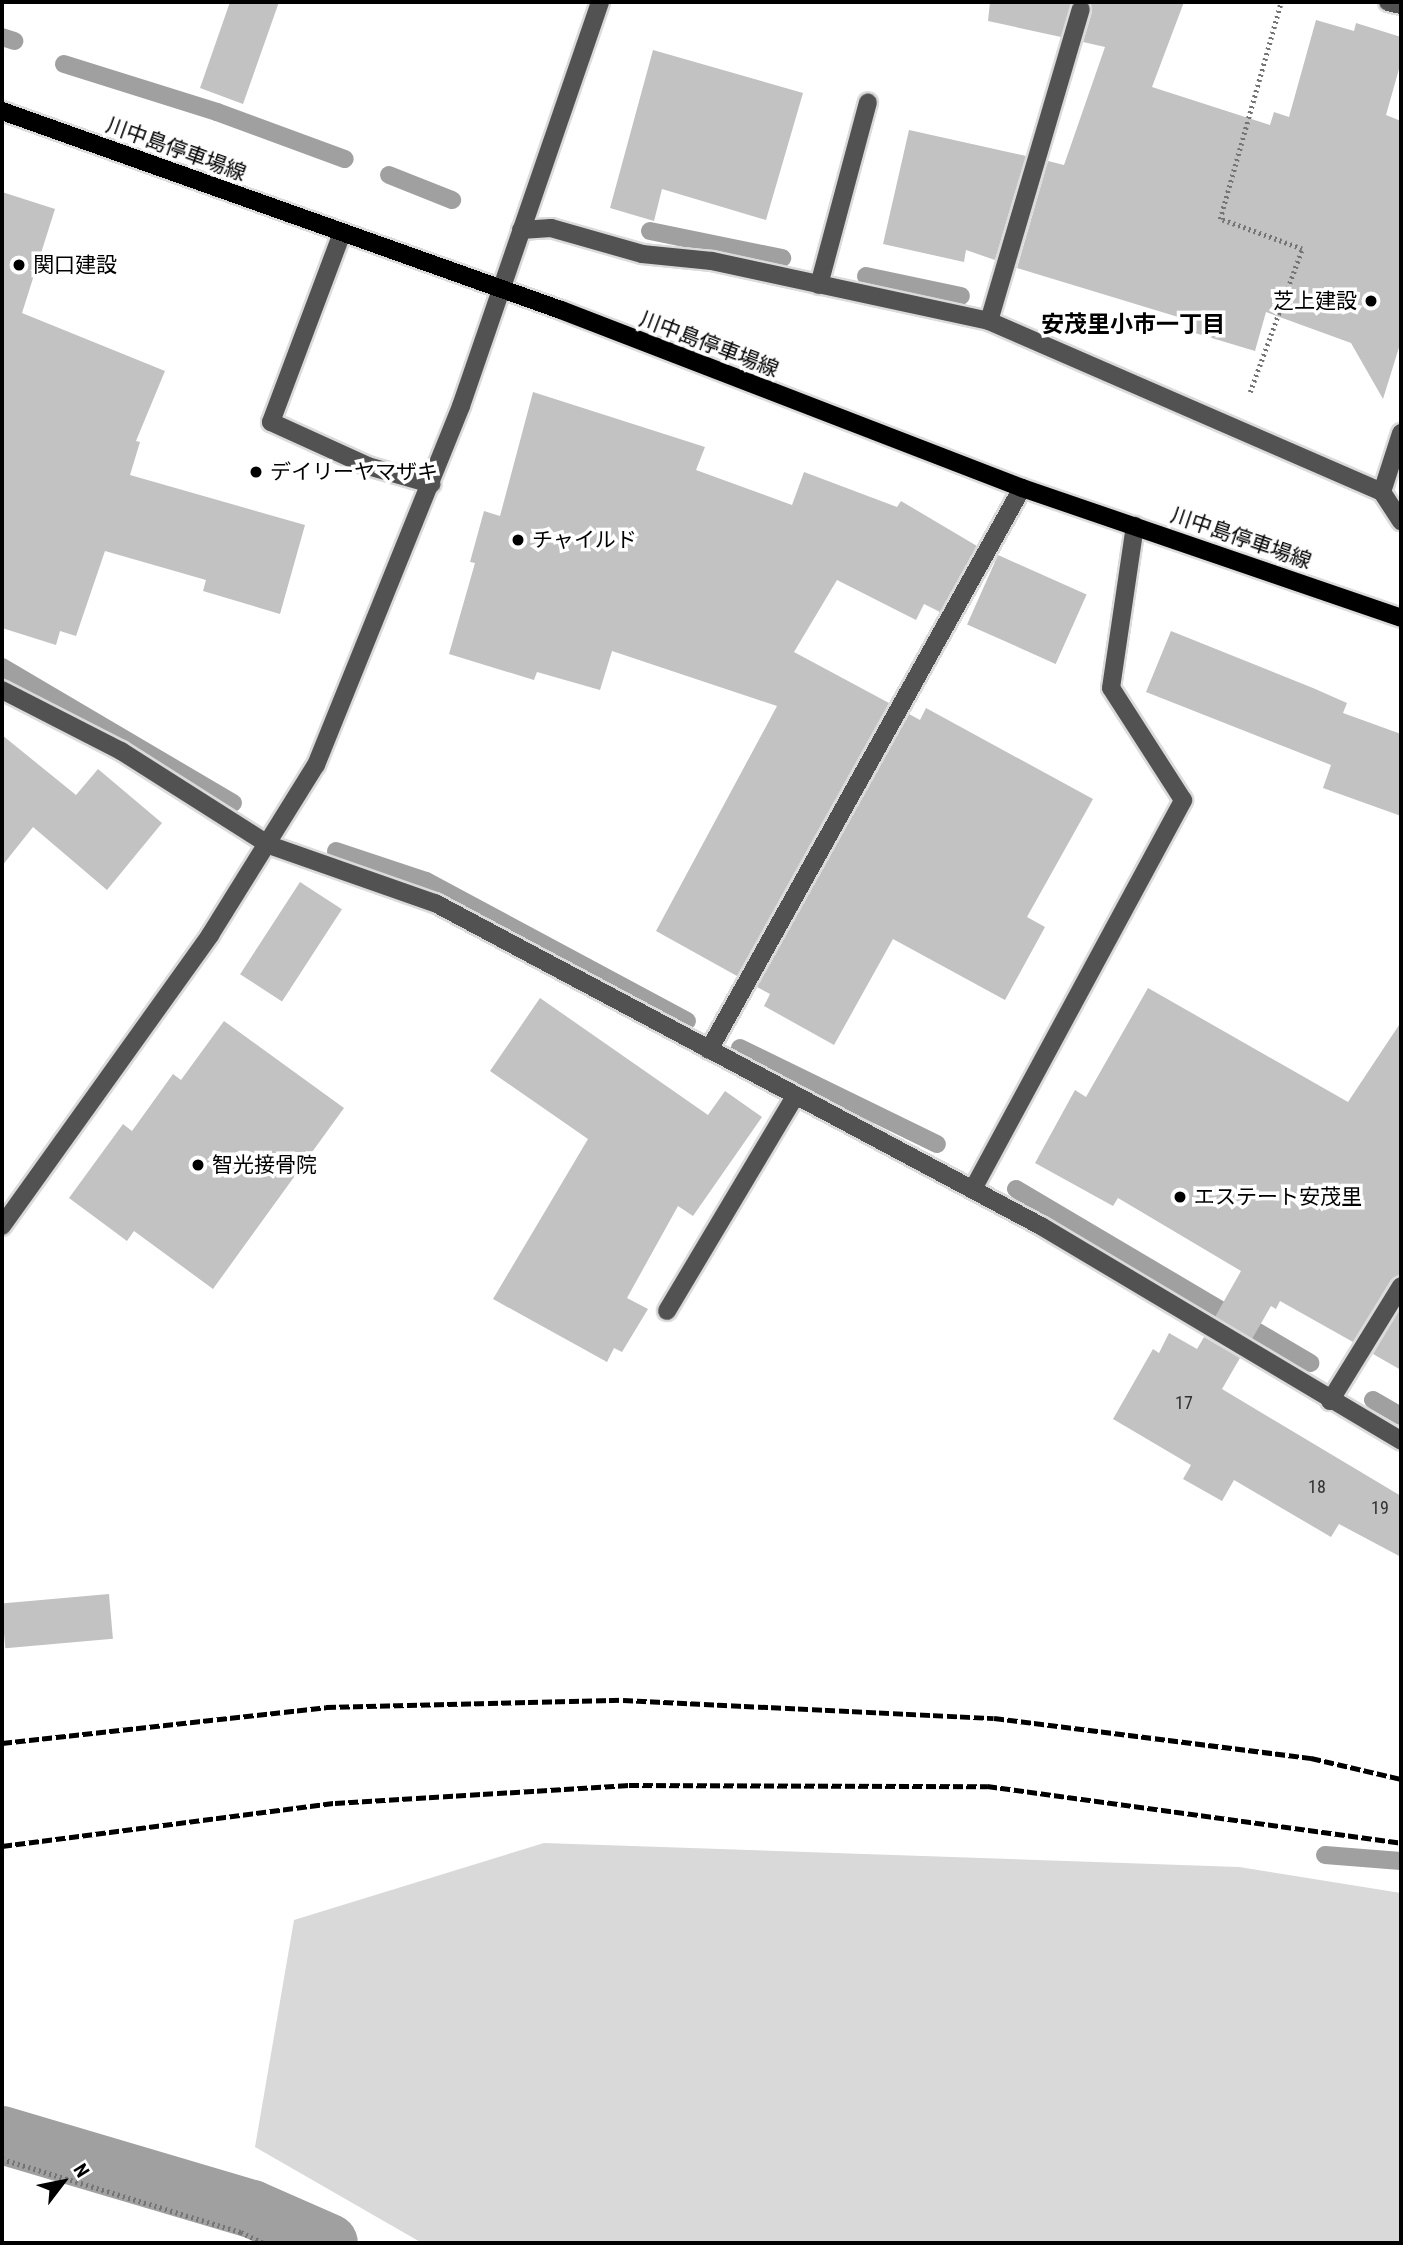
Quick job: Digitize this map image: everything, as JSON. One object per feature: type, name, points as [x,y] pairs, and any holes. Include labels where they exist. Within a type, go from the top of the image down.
[{"type":"main road","name":"川中島停車場線","points":[[2,111],[499,289],[1022,488],[1401,618]]},
{"type":"street","points":[[2,1226],[269,845],[316,765],[430,484],[522,230],[600,2]]},
{"type":"street","points":[[1388,2],[1401,5]]},
{"type":"street","points":[[989,321],[1081,9]]},
{"type":"street","points":[[819,285],[868,102]]},
{"type":"street","points":[[522,230],[551,228],[642,254],[712,261],[989,321],[1382,492],[1401,522]]},
{"type":"street","points":[[342,233],[271,422],[368,466],[430,484]]},
{"type":"street","points":[[1382,492],[1401,433]]},
{"type":"street","points":[[709,1050],[1022,488]]},
{"type":"street","points":[[973,1189],[1183,800],[1111,688],[1135,526]]},
{"type":"street","points":[[2,690],[121,751],[269,845],[435,903],[973,1189],[1041,1226],[1330,1401],[1401,1440]]},
{"type":"street","points":[[667,1311],[795,1096]]},
{"type":"street","points":[[1330,1401],[1401,1286]]},
{"type":"path","points":[[1237,428],[1302,249],[1220,219],[1281,2]]},
{"type":"path","points":[[2,2159],[241,2232],[264,2243]]},
{"type":"shaded area","points":[[544,1843],[1239,1867],[1401,1893],[1401,2243],[422,2243],[255,2147],[294,1920]]},
{"type":"building","points":[[230,2],[279,2],[243,104],[200,88]]},
{"type":"building","points":[[990,2],[1072,2],[1061,37],[988,21]]},
{"type":"building","points":[[1090,2],[1184,2],[1152,87],[1270,125],[1274,112],[1289,117],[1316,20],[1354,31],[1356,23],[1401,37],[1401,62],[1386,115],[1401,121],[1401,341],[1383,399],[1351,343],[1266,312],[1255,351],[1185,330],[1188,320],[1017,268],[1048,161],[1064,165],[1105,47],[1083,42],[1092,12]]},
{"type":"building","points":[[653,50],[803,93],[766,220],[662,189],[654,221],[610,208]]},
{"type":"building","points":[[909,130],[1026,156],[995,260],[966,250],[964,262],[883,244]]},
{"type":"building","points":[[2,192],[55,209],[22,313],[165,371],[136,441],[140,442],[130,475],[305,525],[280,614],[203,591],[206,580],[105,551],[76,636],[60,631],[56,645],[2,628]]},
{"type":"building","points":[[533,392],[705,447],[696,470],[792,505],[804,472],[897,507],[901,501],[977,546],[940,612],[924,604],[916,620],[837,580],[794,652],[889,703],[737,976],[656,931],[777,706],[612,651],[600,690],[537,672],[534,680],[449,654],[475,563],[470,562],[484,511],[500,516]]},
{"type":"building","points":[[998,555],[1087,594],[1056,664],[967,624]]},
{"type":"building","points":[[1171,631],[1347,703],[1343,713],[1401,734],[1401,816],[1323,788],[1331,765],[1146,692]]},
{"type":"building","points":[[926,708],[1093,799],[1027,917],[1045,927],[1005,1000],[893,939],[834,1045],[764,1006],[770,994],[757,987],[909,714],[920,720]]},
{"type":"building","points":[[2,735],[76,795],[98,769],[162,823],[107,890],[33,827],[2,866]]},
{"type":"building","points":[[300,882],[342,909],[282,1001],[240,974]]},
{"type":"building","points":[[1148,988],[1348,1102],[1401,1022],[1401,1275],[1391,1280],[1353,1342],[1280,1301],[1276,1309],[1271,1306],[1252,1339],[1215,1317],[1241,1271],[1118,1198],[1113,1206],[1035,1163],[1075,1090],[1086,1097]]},
{"type":"building","points":[[540,998],[708,1115],[725,1091],[762,1117],[693,1216],[678,1206],[627,1298],[648,1309],[622,1352],[614,1348],[607,1362],[493,1299],[588,1139],[490,1071]]},
{"type":"building","name":"智光接骨院","points":[[224,1021],[344,1108],[213,1289],[134,1231],[127,1241],[69,1198],[123,1124],[132,1131],[173,1074],[181,1080]]},
{"type":"building","points":[[1401,1307],[1401,1370],[1373,1354]]},
{"type":"building","points":[[1169,1333],[1197,1349],[1204,1337],[1240,1358],[1222,1389],[1401,1496],[1401,1557],[1339,1524],[1331,1537],[1234,1480],[1222,1501],[1183,1479],[1191,1465],[1113,1419],[1153,1349],[1159,1353]]},
{"type":"building","points":[[109,1594],[113,1639],[5,1648],[2,1603]]},
{"type":"waterway","points":[[2,37],[14,41]]},
{"type":"waterway","points":[[64,64],[217,112],[345,159]]},
{"type":"waterway","points":[[389,175],[452,200]]},
{"type":"waterway","points":[[650,231],[782,258]]},
{"type":"waterway","points":[[866,276],[961,296]]},
{"type":"waterway","points":[[2,667],[233,803]]},
{"type":"waterway","points":[[336,851],[426,881],[687,1021]]},
{"type":"waterway","points":[[740,1048],[937,1144]]},
{"type":"waterway","points":[[1016,1189],[1310,1363]]},
{"type":"waterway","points":[[1373,1400],[1401,1416]]},
{"type":"waterway","points":[[1325,1855],[1401,1861]]},
{"type":"waterway","points":[[2,2135],[252,2209],[329,2243]]},
{"type":"railway","points":[[2,1743],[326,1707],[623,1700],[994,1718],[1311,1758],[1401,1779]]},
{"type":"railway","points":[[2,1846],[335,1803],[629,1785],[987,1786],[1401,1843]]},
{"type":"place","name":"関口建設","points":[[19,265]]},
{"type":"place","name":"芝上建設","points":[[1371,301]]},
{"type":"place","name":"デイリーヤマザキ","points":[[256,472]]},
{"type":"place","name":"チャイルド","points":[[518,540]]},
{"type":"place","name":"智光接骨院","points":[[198,1165]]},
{"type":"place","name":"エステート安茂里","points":[[1180,1197]]},
{"type":"district","name":"安茂里小市一丁目","points":[[1133,325]]}]
